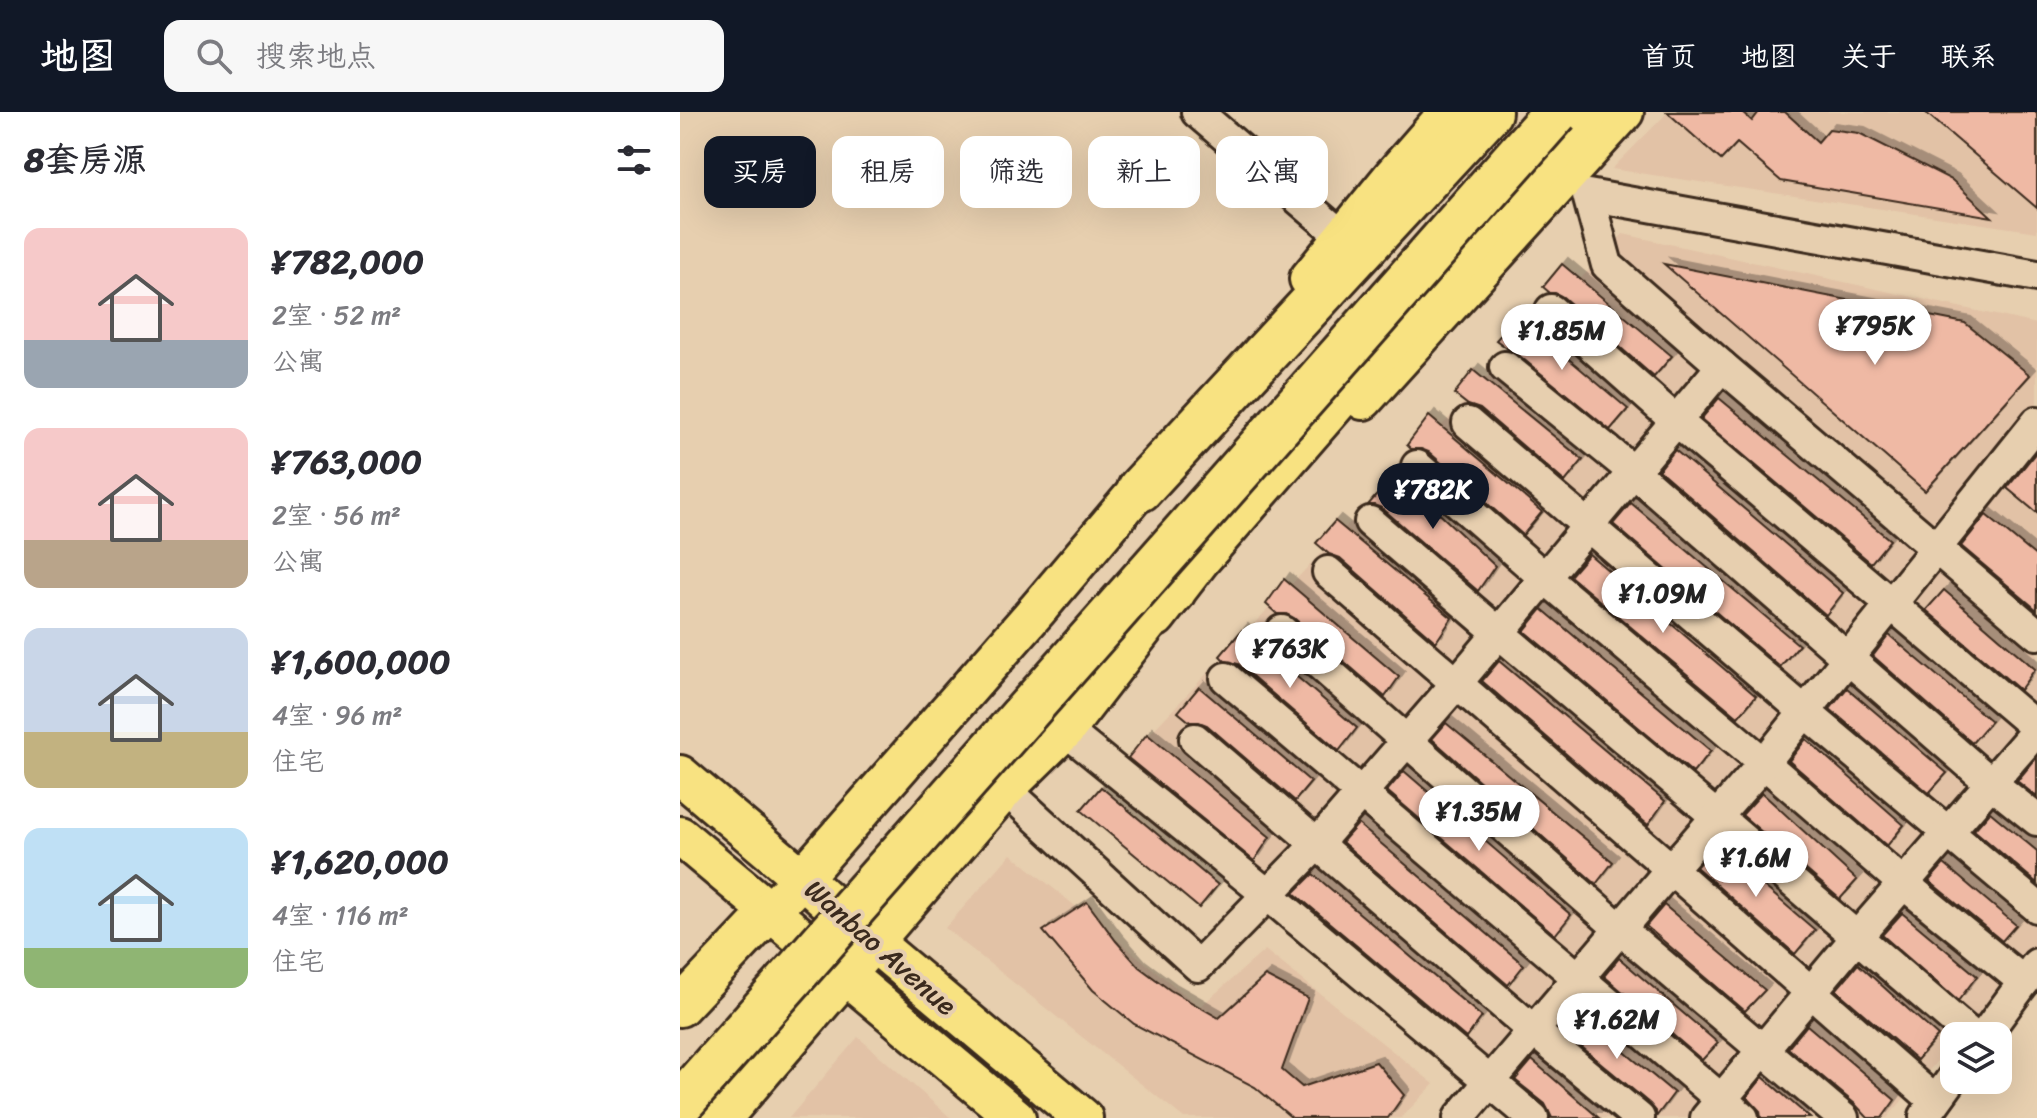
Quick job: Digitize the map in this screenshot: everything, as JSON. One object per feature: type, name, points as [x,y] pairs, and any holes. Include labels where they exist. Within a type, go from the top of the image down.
[{"type":"highway","points":[[1140,489],[1489,112]]},
{"type":"highway","points":[[680,1060],[1518,112]]},
{"type":"highway","points":[[680,1104],[1556,112]]},
{"type":"highway","points":[[1154,615],[1198,558],[1586,112]]},
{"type":"main road","points":[[680,1007],[771,913],[1028,621],[1449,112]]},
{"type":"main road","points":[[722,1118],[1005,789],[1065,730],[1154,615],[1295,475],[1624,112]]},
{"type":"main road","name":"Wanbao Avenue","points":[[680,775],[1083,1118]]},
{"type":"main road","name":"Wanbao Avenue","points":[[680,836],[1016,1118]]},
{"type":"street","points":[[1197,112],[1343,237]]},
{"type":"street","points":[[2037,276],[1588,195],[1607,265],[2037,634]]},
{"type":"street","points":[[1226,678],[1578,979],[1724,1112],[1762,1051],[2037,729],[1676,421],[1551,310]]},
{"type":"street","points":[[1005,789],[1198,966],[1317,844],[1362,793],[1722,366]]},
{"type":"street","points":[[1505,367],[1634,472],[2037,820]]},
{"type":"street","points":[[1459,1118],[1764,763],[2037,422]]},
{"type":"street","points":[[1468,423],[2037,907]]},
{"type":"street","points":[[1417,466],[1904,884],[2030,973],[1994,1022]]},
{"type":"street","points":[[1370,522],[1955,1022]]},
{"type":"street","points":[[1328,572],[1810,993],[1929,1110]]},
{"type":"street","points":[[1282,631],[1620,929],[1843,1118]]},
{"type":"street","points":[[1065,730],[1267,894],[1533,1118]]},
{"type":"street","points":[[1195,739],[1639,1118]]},
{"type":"shaded area","points":[[1668,112],[1999,112],[2037,150],[2037,232],[1612,169]]},
{"type":"shaded area","points":[[1623,234],[2037,324],[2037,948],[1972,1022],[1940,1022],[1940,1058],[1887,1118],[1534,1118],[1127,758]]},
{"type":"shaded area","points":[[1011,854],[1200,1007],[1265,950],[1434,1084],[1401,1118],[1184,1118],[945,928]]},
{"type":"shaded area","points":[[858,1037],[951,1118],[789,1118]]},
{"type":"building","points":[[1667,112],[1742,112],[1752,121],[1759,112],[1785,112],[1818,142],[1829,129],[1859,133],[1952,180],[1992,217],[1781,181],[1737,143],[1721,160]]},
{"type":"building","points":[[1925,112],[2037,112],[2037,208]]},
{"type":"building","points":[[1562,264],[1672,356],[1654,377],[1563,297],[1543,287]]},
{"type":"building","points":[[1664,264],[1965,323],[2030,375],[1925,491]]},
{"type":"building","points":[[1518,316],[1628,409],[1610,430],[1496,340]]},
{"type":"building","points":[[1473,370],[1583,460],[1565,482],[1480,409],[1468,405],[1454,394]]},
{"type":"building","points":[[1719,398],[1890,540],[1871,563],[1701,419]]},
{"type":"building","points":[[1429,416],[1542,512],[1523,535],[1429,452],[1411,449],[1407,445]]},
{"type":"building","points":[[1675,450],[1843,593],[1826,615],[1659,470]]},
{"type":"building","points":[[2037,451],[2037,513],[2007,488]]},
{"type":"building","points":[[1396,473],[1495,566],[1478,591],[1382,508],[1368,505]]},
{"type":"building","points":[[1631,503],[1799,645],[1780,667],[1613,524]]},
{"type":"building","points":[[1986,515],[2037,557],[2037,610],[1961,546]]},
{"type":"building","points":[[1335,521],[1452,618],[1436,642],[1340,558],[1329,554],[1316,543]]},
{"type":"building","points":[[1589,554],[1756,696],[1738,717],[1570,576]]},
{"type":"building","points":[[1284,579],[1399,677],[1385,697],[1294,618],[1277,614],[1266,604]]},
{"type":"building","points":[[1944,590],[2035,669],[2020,690],[1926,610]]},
{"type":"building","points":[[1542,609],[1711,751],[1693,773],[1524,631]]},
{"type":"building","points":[[1242,630],[1357,728],[1339,751],[1238,664],[1225,661],[1220,656]]},
{"type":"building","points":[[1889,635],[1991,721],[1972,743],[1873,656]]},
{"type":"building","points":[[1499,661],[1665,801],[1648,825],[1482,681]]},
{"type":"building","points":[[1199,687],[1311,782],[1295,801],[1207,725],[1190,722],[1178,712]]},
{"type":"building","points":[[1847,688],[1947,773],[1929,793],[1830,709]]},
{"type":"building","points":[[1446,723],[1613,862],[1596,884],[1432,739]]},
{"type":"building","points":[[1147,734],[1270,837],[1254,861],[1128,758]]},
{"type":"building","points":[[1806,739],[1904,825],[1887,846],[1789,761]]},
{"type":"building","points":[[2037,757],[2037,797],[2017,781]]},
{"type":"building","points":[[1404,771],[1571,915],[1555,935],[1387,791]]},
{"type":"building","points":[[1101,787],[1218,885],[1199,908],[1081,810]]},
{"type":"building","points":[[1762,793],[1857,880],[1840,899],[1742,815]]},
{"type":"building","points":[[1990,812],[2037,851],[2037,883],[1974,830]]},
{"type":"building","points":[[1358,824],[1524,965],[1508,985],[1342,842]]},
{"type":"building","points":[[1716,845],[1815,930],[1795,954],[1696,867]]},
{"type":"building","points":[[1944,864],[2016,925],[2002,941],[1929,881]]},
{"type":"building","points":[[1313,874],[1482,1017],[1466,1038],[1294,893]]},
{"type":"building","points":[[1087,902],[1139,967],[1170,990],[1219,1018],[1265,976],[1308,998],[1282,1070],[1302,1087],[1376,1062],[1404,1095],[1388,1118],[1292,1118],[1255,1087],[1134,1024],[1093,990],[1043,931]]},
{"type":"building","points":[[1664,905],[1765,990],[1745,1011],[1646,926]]},
{"type":"building","points":[[1902,913],[1977,976],[1958,1001],[1882,935]]},
{"type":"building","points":[[1619,958],[1718,1043],[1702,1060],[1604,976]]},
{"type":"building","points":[[1858,964],[1938,1036],[1917,1060],[1836,990]]},
{"type":"building","points":[[1574,1010],[1674,1093],[1656,1117],[1656,1111],[1650,1104],[1559,1028]]},
{"type":"building","points":[[1807,1025],[1895,1100],[1882,1118],[1868,1118],[1788,1048]]},
{"type":"building","points":[[1532,1060],[1599,1118],[1552,1118],[1545,1104],[1515,1080]]},
{"type":"building","points":[[1763,1077],[1810,1118],[1761,1118],[1760,1111],[1747,1097]]}]
